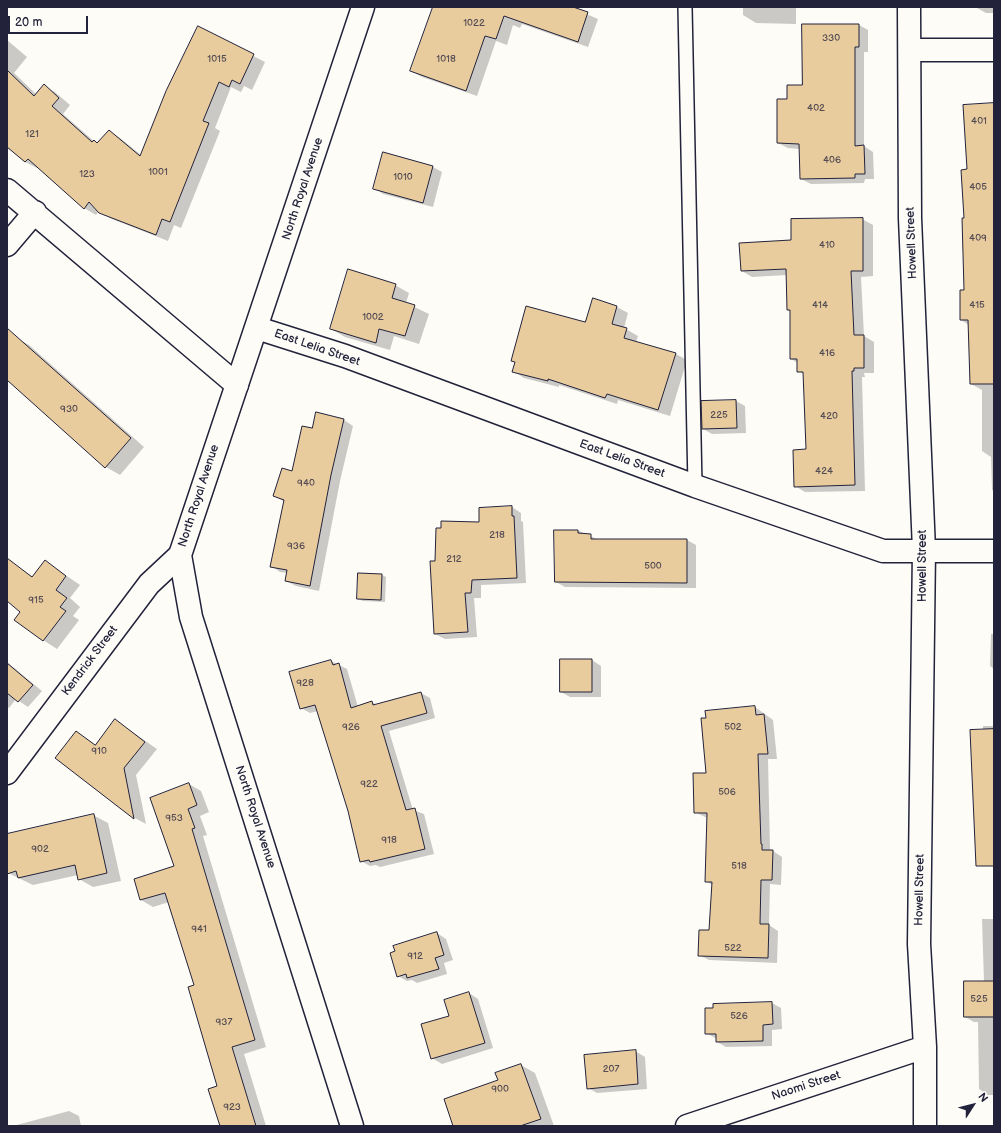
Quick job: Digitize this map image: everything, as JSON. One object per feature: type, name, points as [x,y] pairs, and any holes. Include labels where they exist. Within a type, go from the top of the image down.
[{"type":"street","name":"North Royal Avenue","points":[[352,1126],[191,617],[180,554],[364,7]]},
{"type":"street","name":"Howell Street","points":[[909,7],[910,218],[924,550],[919,944],[925,1047],[925,1126]]},
{"type":"street","points":[[910,50],[994,50]]},
{"type":"street","points":[[7,190],[35,212],[237,385]]},
{"type":"street","points":[[7,245],[35,212]]},
{"type":"street","name":"East Lelia Street","points":[[257,328],[345,356],[695,486],[883,550],[994,551]]},
{"type":"street","name":"Kendrick Street","points":[[7,773],[145,590],[180,554]]},
{"type":"street","name":"Naomi Street","points":[[687,1126],[925,1047]]},
{"type":"lane","points":[[685,7],[695,486]]},
{"type":"building","points":[[433,7],[573,7],[588,12],[578,42],[504,16],[496,39],[485,36],[466,91],[410,71]]},
{"type":"building","points":[[802,24],[859,24],[859,47],[855,47],[855,146],[864,145],[865,174],[855,174],[855,178],[800,179],[799,144],[777,143],[777,99],[787,99],[787,85],[802,85]]},
{"type":"building","points":[[198,26],[254,54],[240,84],[232,80],[229,87],[219,82],[203,121],[209,123],[170,222],[162,219],[156,235],[99,213],[89,202],[84,209],[28,159],[25,162],[7,147],[7,70],[34,96],[44,84],[59,98],[52,106],[92,142],[94,140],[97,143],[109,130],[140,156],[166,91]]},
{"type":"building","points":[[994,103],[994,384],[970,384],[968,320],[960,320],[960,290],[964,290],[962,218],[964,218],[961,170],[967,169],[963,105]]},
{"type":"building","points":[[383,152],[433,166],[423,203],[373,189]]},
{"type":"building","points":[[863,218],[863,271],[851,271],[854,335],[864,335],[864,368],[854,368],[854,371],[852,371],[855,485],[794,487],[793,450],[806,449],[803,372],[797,372],[797,359],[790,359],[790,310],[787,310],[786,269],[741,271],[739,243],[791,240],[791,219]]},
{"type":"building","points":[[348,269],[396,284],[392,298],[415,305],[405,336],[379,329],[376,343],[330,329]]},
{"type":"building","points":[[593,298],[617,306],[612,324],[627,328],[624,338],[676,353],[658,410],[607,394],[605,398],[548,379],[548,381],[512,372],[515,362],[511,361],[526,306],[585,322]]},
{"type":"building","points":[[7,328],[131,438],[105,468],[7,380]]},
{"type":"building","points":[[736,400],[737,428],[702,429],[701,401]]},
{"type":"building","points":[[316,412],[344,419],[331,475],[310,586],[285,581],[287,570],[270,567],[284,500],[273,496],[282,468],[292,471],[302,426],[312,428]]},
{"type":"building","points":[[512,506],[512,516],[514,516],[517,578],[472,580],[471,593],[465,593],[468,632],[434,634],[430,561],[435,561],[436,528],[441,528],[441,521],[479,522],[479,508]]},
{"type":"building","points":[[554,530],[578,530],[578,533],[591,534],[591,539],[687,539],[687,583],[555,582]]},
{"type":"building","points":[[7,558],[32,577],[45,560],[66,576],[56,590],[67,598],[60,607],[66,611],[43,641],[14,620],[20,612],[7,601]]},
{"type":"building","points":[[358,573],[382,574],[381,600],[357,599]]},
{"type":"building","points":[[560,659],[592,659],[592,692],[560,692]]},
{"type":"building","points":[[331,660],[333,665],[339,663],[351,708],[372,701],[373,705],[421,692],[427,713],[381,726],[406,810],[415,808],[425,849],[370,862],[369,860],[360,862],[348,811],[315,705],[300,709],[289,672]]},
{"type":"building","points":[[7,663],[33,685],[18,702],[7,693]]},
{"type":"building","points":[[755,706],[756,715],[764,714],[768,754],[758,754],[761,844],[762,850],[773,850],[772,880],[761,880],[760,924],[769,924],[768,958],[698,956],[699,930],[709,930],[712,882],[705,882],[707,813],[694,813],[693,773],[706,773],[701,718],[706,718],[705,711]]},
{"type":"building","points":[[115,719],[145,742],[124,768],[134,819],[55,758],[76,731],[95,745]]},
{"type":"building","points":[[994,729],[994,866],[976,866],[970,730]]},
{"type":"building","points":[[189,783],[197,805],[188,809],[195,828],[192,829],[255,1040],[232,1047],[256,1126],[220,1126],[208,1089],[217,1086],[188,987],[194,985],[165,893],[140,900],[134,879],[174,866],[150,798]]},
{"type":"building","points":[[94,814],[107,873],[78,880],[75,865],[18,878],[16,871],[7,874],[7,834]]},
{"type":"building","points":[[437,932],[444,955],[435,958],[439,969],[407,978],[406,974],[397,977],[390,953],[395,951],[393,946]]},
{"type":"building","points":[[964,981],[994,981],[994,1017],[964,1017]]},
{"type":"building","points":[[469,992],[485,1043],[431,1059],[421,1024],[449,1016],[444,1000]]},
{"type":"building","points":[[772,1002],[773,1024],[763,1025],[763,1041],[716,1042],[716,1034],[705,1034],[705,1008],[713,1008],[713,1004]]},
{"type":"building","points":[[636,1050],[638,1084],[587,1089],[584,1055]]},
{"type":"building","points":[[521,1064],[541,1119],[520,1126],[453,1126],[444,1099],[498,1080],[495,1073]]}]
